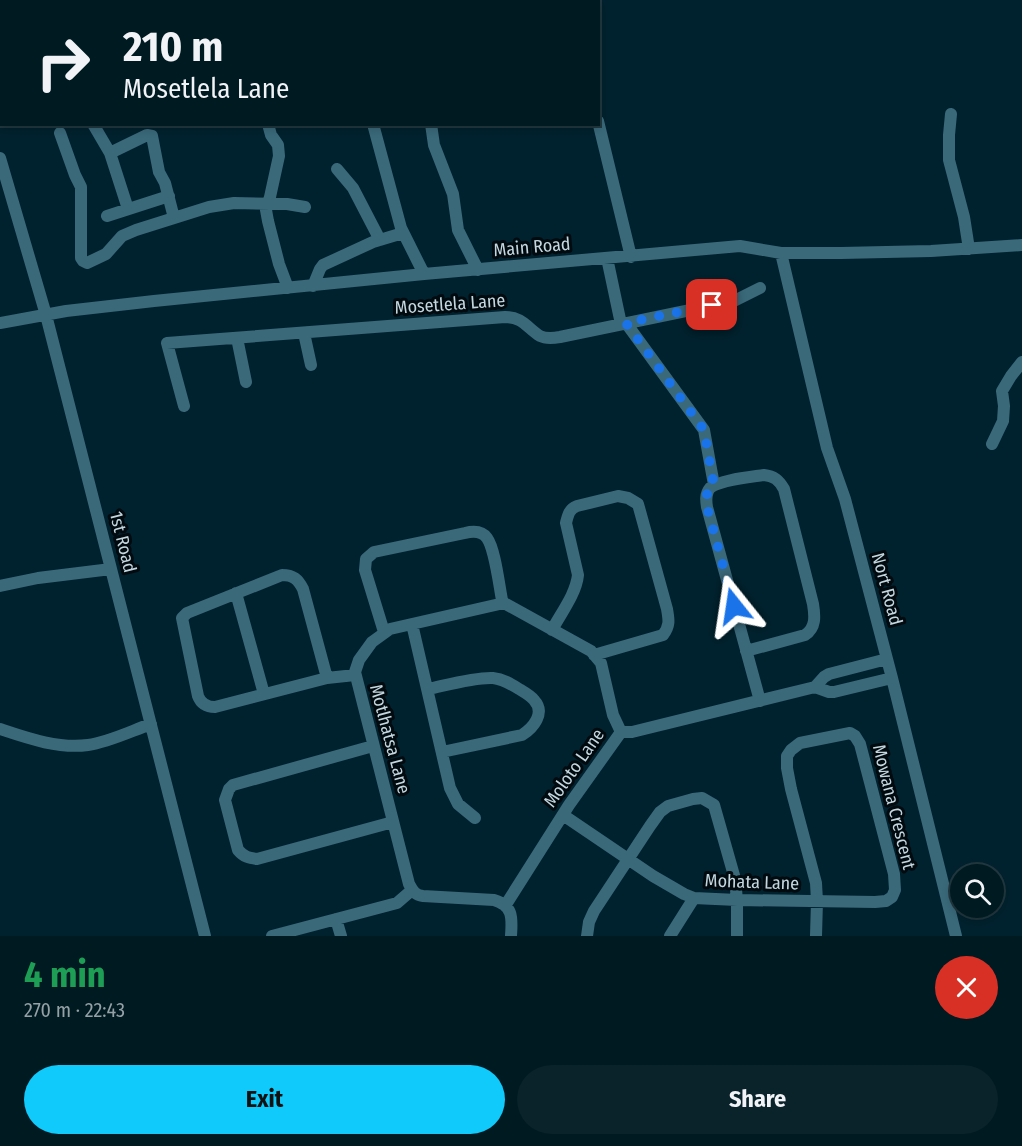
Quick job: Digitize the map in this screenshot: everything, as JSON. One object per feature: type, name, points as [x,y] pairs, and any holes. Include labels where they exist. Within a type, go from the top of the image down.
[{"type":"street","points":[[951,114],[949,160],[964,217],[969,249]]},
{"type":"street","points":[[94,126],[110,153],[128,209]]},
{"type":"street","points":[[269,126],[271,135],[278,145],[279,156],[266,210],[279,264],[288,288]]},
{"type":"street","points":[[374,126],[396,215],[424,274]]},
{"type":"street","points":[[431,126],[434,145],[453,194],[458,230],[478,270]]},
{"type":"street","points":[[599,126],[631,257]]},
{"type":"street","points":[[60,133],[81,187],[81,253],[83,261],[87,263],[106,254],[122,236],[209,207],[225,204],[287,204],[305,207]]},
{"type":"street","points":[[110,153],[147,135],[152,136],[159,172],[165,183],[174,218]]},
{"type":"street","name":"1st Road","points":[[0,158],[46,315],[205,936]]},
{"type":"street","points":[[337,169],[359,197],[380,240]]},
{"type":"street","points":[[108,216],[169,196]]},
{"type":"street","points":[[313,286],[323,265],[380,240],[403,233]]},
{"type":"street","name":"Main Road","points":[[0,323],[154,301],[740,246],[781,253],[875,253],[1022,245]]},
{"type":"street","name":"Nort Road","points":[[781,253],[827,448],[845,499],[956,936]]},
{"type":"street","points":[[607,258],[623,324],[704,430],[714,486]]},
{"type":"street","name":"Mosetlela Lane","points":[[184,406],[167,343],[512,317],[541,336],[550,338],[734,301],[760,288]]},
{"type":"street","points":[[304,333],[311,365]]},
{"type":"street","points":[[237,338],[246,382]]},
{"type":"street","points":[[992,444],[1003,421],[1002,391],[1022,362]]},
{"type":"street","points":[[746,651],[805,635],[813,626],[814,613],[784,489],[778,480],[769,475],[720,483],[707,494],[707,507],[746,651],[760,701]]},
{"type":"street","points":[[552,630],[575,588],[578,575],[566,523],[572,508],[618,496],[628,498],[638,504],[670,622],[663,635],[594,655]]},
{"type":"street","points":[[504,603],[384,632],[365,570],[366,559],[374,552],[469,532],[482,534],[488,539],[491,547],[504,603],[591,651],[601,663],[613,715],[621,732]]},
{"type":"street","points":[[0,586],[38,578],[111,569]]},
{"type":"street","points":[[327,678],[303,589],[297,579],[288,575],[282,575],[236,593],[187,613],[182,618],[198,696],[202,703],[211,707],[327,678],[355,675]]},
{"type":"street","points":[[236,593],[264,694]]},
{"type":"street","points":[[412,624],[450,788],[458,804],[475,819]]},
{"type":"street","name":"Motlhatsa Lane","points":[[384,632],[365,651],[356,666],[355,675],[412,890]]},
{"type":"street","points":[[886,658],[829,674],[815,687],[829,692],[860,687],[892,678]]},
{"type":"street","points":[[855,667],[860,687]]},
{"type":"street","points":[[428,689],[496,678],[510,683],[535,700],[539,709],[537,721],[522,735],[442,752]]},
{"type":"street","name":"Moloto Lane","points":[[505,906],[563,815],[621,732],[632,732],[815,687]]},
{"type":"street","points":[[0,729],[23,737],[71,746],[89,745],[151,724]]},
{"type":"street","name":"Mowana Crescent","points":[[817,901],[816,883],[787,768],[787,756],[800,743],[844,733],[855,736],[860,744],[894,874],[896,890],[892,897]]},
{"type":"street","points":[[373,746],[233,785],[225,800],[238,850],[242,855],[257,859],[393,822]]},
{"type":"street","points":[[587,936],[589,922],[594,911],[660,812],[668,806],[702,798],[714,804],[735,879],[737,936]]},
{"type":"street","name":"Mohata Lane","points":[[563,815],[677,890],[694,898],[875,902],[886,901],[892,897]]},
{"type":"street","points":[[272,936],[397,903],[412,890],[415,894],[423,896],[499,902],[509,909],[512,918],[511,936]]},
{"type":"street","points":[[670,936],[694,898]]},
{"type":"street","points":[[816,936],[817,901]]},
{"type":"street","points":[[336,919],[341,936]]},
{"type":"route","points":[[712,305],[626,323],[704,430],[714,486],[707,494],[707,507],[734,606]]}]
